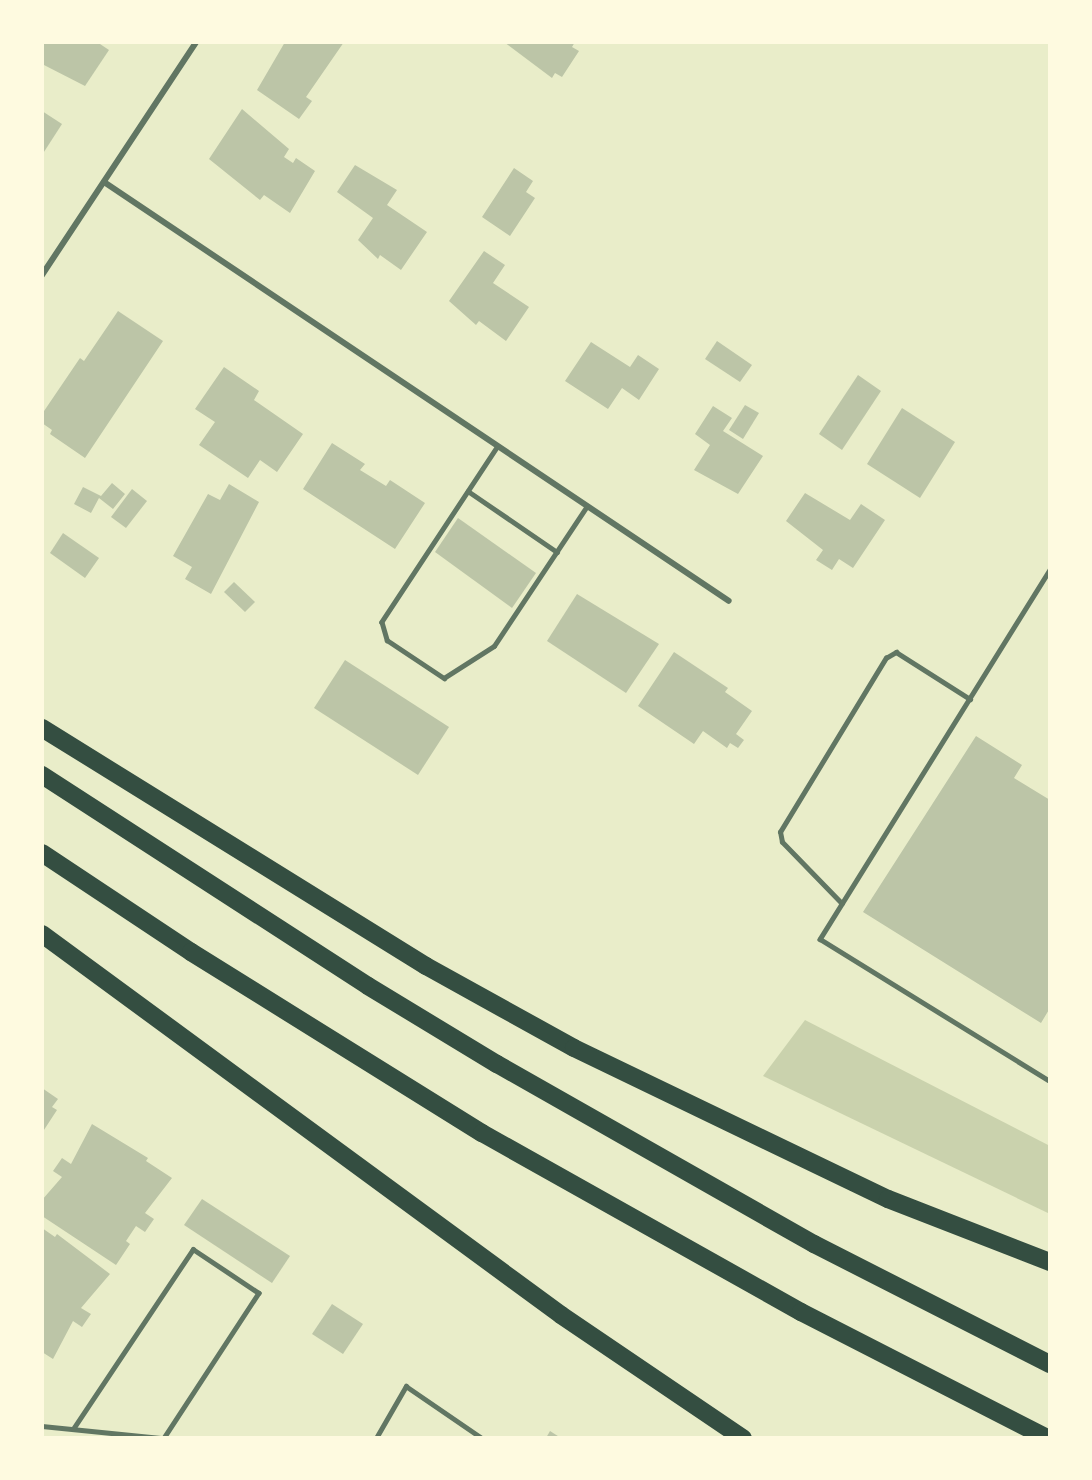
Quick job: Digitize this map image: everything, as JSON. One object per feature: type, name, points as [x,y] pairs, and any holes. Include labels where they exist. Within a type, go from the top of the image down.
[{"type":"highway","points":[[42,728],[426,966],[564,1043],[888,1199],[1050,1262]]},
{"type":"highway","points":[[42,775],[368,986],[497,1064],[814,1244],[1050,1364]]},
{"type":"highway","points":[[42,852],[201,958],[482,1133],[801,1312],[1047,1438]]},
{"type":"highway","points":[[42,934],[561,1315],[743,1438]]},
{"type":"street","points":[[42,274],[196,42]]},
{"type":"street","points":[[104,182],[729,601]]},
{"type":"lane","points":[[498,446],[382,622],[387,640],[444,678],[494,646],[587,506]]},
{"type":"lane","points":[[468,491],[557,552]]},
{"type":"lane","points":[[1050,570],[820,939],[1050,1081]]},
{"type":"lane","points":[[842,904],[782,842],[780,832],[891,652],[896,652],[970,699]]},
{"type":"lane","points":[[42,1426],[162,1438],[259,1293],[193,1249],[73,1429]]},
{"type":"lane","points":[[376,1438],[406,1386],[482,1438]]},
{"type":"green space","points":[[805,1020],[1050,1146],[1050,1214],[763,1076]]},
{"type":"building","points":[[42,42],[97,42],[109,50],[85,86],[42,64]]},
{"type":"building","points":[[285,42],[344,42],[306,97],[312,101],[299,119],[257,90]]},
{"type":"building","points":[[504,42],[575,42],[572,47],[579,51],[562,77],[555,73],[552,78]]},
{"type":"building","points":[[242,109],[289,149],[284,157],[293,163],[296,158],[315,171],[290,213],[264,195],[260,200],[209,159]]},
{"type":"building","points":[[42,111],[62,124],[42,155]]},
{"type":"building","points":[[355,165],[397,190],[387,205],[427,232],[401,270],[380,255],[378,259],[358,240],[373,218],[337,192]]},
{"type":"building","points":[[514,168],[533,181],[526,192],[535,198],[510,236],[482,217]]},
{"type":"building","points":[[484,251],[505,265],[493,283],[529,307],[506,341],[479,321],[476,325],[449,301]]},
{"type":"building","points":[[118,311],[163,341],[85,458],[50,434],[52,430],[42,423],[42,414],[80,358],[84,361]]},
{"type":"building","points":[[717,341],[752,365],[740,382],[705,359]]},
{"type":"building","points":[[591,342],[630,367],[638,355],[659,369],[639,400],[622,388],[608,409],[565,381]]},
{"type":"building","points":[[224,367],[259,391],[254,400],[303,434],[277,472],[260,460],[248,478],[199,445],[215,422],[195,409]]},
{"type":"building","points":[[858,375],[881,391],[842,450],[819,434]]},
{"type":"building","points":[[745,405],[759,413],[743,439],[729,430]]},
{"type":"building","points":[[713,406],[732,418],[723,431],[763,456],[738,494],[694,470],[710,445],[695,434]]},
{"type":"building","points":[[902,408],[955,442],[920,498],[867,464]]},
{"type":"building","points":[[332,443],[365,464],[360,470],[386,486],[390,480],[425,503],[395,549],[303,489]]},
{"type":"building","points":[[112,483],[125,494],[113,509],[99,498],[91,513],[74,504],[83,487],[101,496]]},
{"type":"building","points":[[229,484],[259,502],[211,594],[185,579],[192,567],[173,556],[208,494],[220,500]]},
{"type":"building","points":[[132,489],[147,501],[126,528],[111,517]]},
{"type":"building","points":[[805,493],[850,520],[861,504],[885,520],[853,568],[839,559],[832,570],[816,560],[823,550],[786,521]]},
{"type":"building","points":[[458,518],[536,573],[512,608],[435,552]]},
{"type":"building","points":[[63,533],[99,558],[85,578],[50,553]]},
{"type":"building","points":[[234,582],[255,602],[245,612],[224,592]]},
{"type":"building","points":[[577,594],[659,644],[626,693],[547,641]]},
{"type":"building","points":[[674,652],[728,688],[725,692],[752,711],[736,734],[744,740],[738,748],[730,743],[727,748],[703,731],[694,744],[638,706]]},
{"type":"building","points":[[345,660],[449,727],[418,775],[314,708]]},
{"type":"building","points":[[976,736],[1022,765],[1014,778],[1050,800],[1050,1008],[1041,1023],[863,912]]},
{"type":"building","points":[[42,1088],[58,1099],[52,1107],[57,1110],[42,1133]]},
{"type":"building","points":[[92,1124],[148,1158],[146,1161],[172,1178],[145,1213],[154,1219],[145,1232],[136,1226],[126,1241],[130,1244],[116,1265],[42,1216],[42,1200],[62,1177],[53,1171],[62,1158],[71,1164]]},
{"type":"building","points":[[202,1199],[290,1256],[272,1283],[184,1225]]},
{"type":"building","points":[[42,1228],[55,1237],[57,1234],[110,1274],[81,1308],[91,1314],[82,1327],[73,1321],[53,1359],[42,1352]]},
{"type":"building","points":[[332,1304],[363,1324],[343,1354],[312,1334]]},
{"type":"building","points":[[550,1431],[561,1438],[546,1438]]}]
